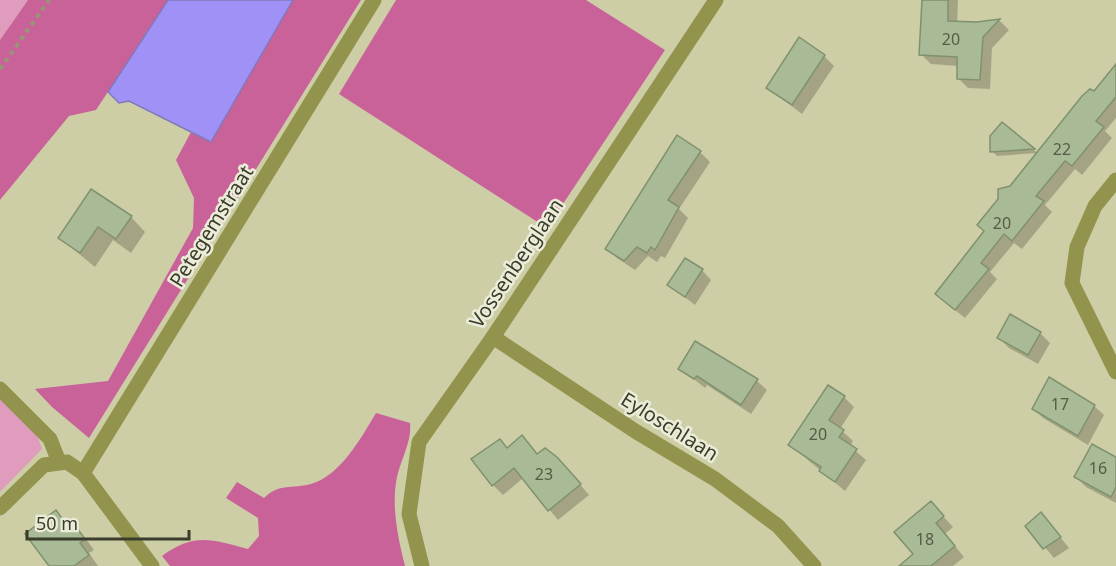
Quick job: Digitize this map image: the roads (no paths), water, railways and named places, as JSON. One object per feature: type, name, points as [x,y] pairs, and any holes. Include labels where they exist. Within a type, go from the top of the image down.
[{"type":"street","name":"Petegemstraat","points":[[82,473],[374,0]]},
{"type":"street","name":"Vossenberglaan","points":[[422,566],[409,514],[419,442],[493,337],[716,0]]},
{"type":"street","points":[[1116,180],[1095,206],[1077,247],[1072,283],[1116,372]]},
{"type":"street","name":"Eyloschlaan","points":[[493,337],[635,431],[715,479],[778,526],[814,566]]},
{"type":"street","points":[[0,389],[50,439],[59,462]]},
{"type":"street","points":[[0,508],[44,465],[59,462],[76,466],[152,566]]}]
